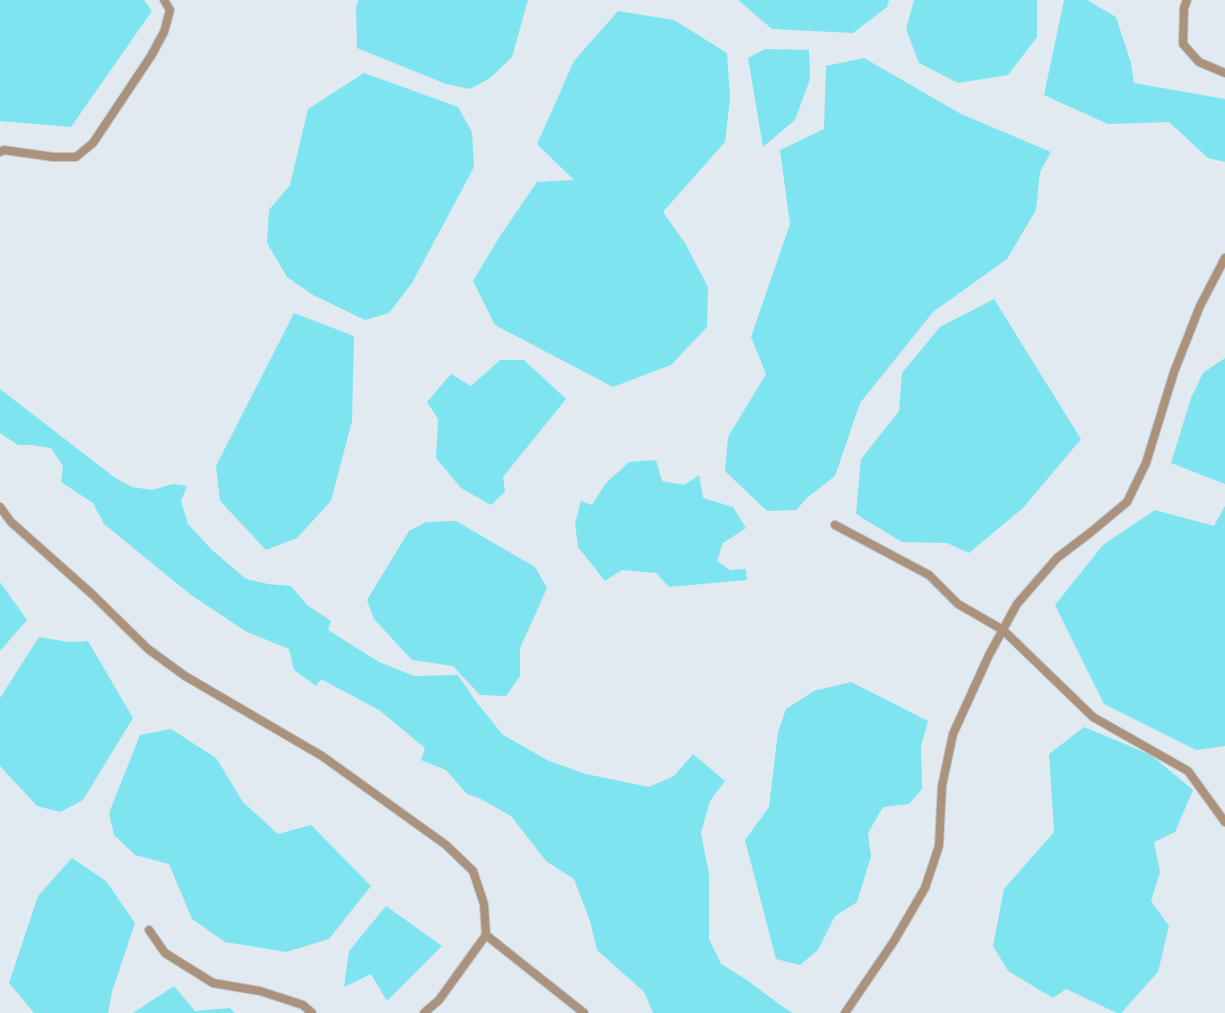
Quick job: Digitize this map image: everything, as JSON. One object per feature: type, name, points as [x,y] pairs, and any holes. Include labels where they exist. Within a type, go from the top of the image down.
[{"type":"street","points":[[0,152],[4,150],[53,157],[76,157],[93,143],[151,56],[164,32],[170,10],[164,0]]},
{"type":"street","points":[[1187,0],[1184,8],[1182,44],[1199,62],[1225,73]]},
{"type":"street","points":[[845,1013],[894,942],[925,888],[939,846],[942,786],[953,734],[989,655],[1017,604],[1057,558],[1127,502],[1146,462],[1174,372],[1197,314],[1225,258]]},
{"type":"street","points":[[0,507],[11,522],[92,595],[148,650],[185,676],[322,756],[446,845],[473,871],[484,904],[486,936],[439,1000],[424,1013]]},
{"type":"street","points":[[835,525],[929,576],[958,604],[1003,630],[1093,717],[1188,771],[1225,822]]},
{"type":"street","points":[[148,930],[165,953],[213,983],[260,991],[303,1005],[312,1013]]},
{"type":"street","points":[[486,936],[584,1013]]},
{"type":"water","points":[[0,0],[144,0],[152,11],[71,127],[0,121]]},
{"type":"water","points":[[359,0],[528,0],[512,57],[490,78],[470,89],[446,84],[357,48],[356,6]]},
{"type":"water","points":[[738,0],[889,0],[887,7],[853,33],[772,29]]},
{"type":"water","points":[[914,0],[1037,0],[1037,37],[1008,75],[958,83],[919,63],[906,29]]},
{"type":"water","points":[[1064,0],[1087,0],[1116,17],[1131,63],[1134,83],[1225,99],[1225,162],[1208,158],[1169,122],[1108,124],[1044,95]]},
{"type":"water","points":[[618,11],[674,20],[727,53],[730,98],[725,142],[663,212],[685,243],[708,287],[707,327],[671,365],[613,387],[495,325],[473,281],[500,236],[537,182],[574,180],[537,144],[574,61]]},
{"type":"water","points":[[765,49],[809,50],[810,79],[795,120],[763,147],[748,58]]},
{"type":"water","points":[[864,58],[961,114],[1051,152],[1040,172],[1036,210],[1007,259],[933,312],[860,403],[835,476],[808,497],[796,510],[767,511],[725,471],[728,437],[766,374],[751,337],[790,224],[780,150],[824,129],[826,66]]},
{"type":"water","points":[[364,73],[458,107],[472,132],[474,167],[412,283],[389,313],[365,320],[313,295],[287,277],[267,243],[269,210],[290,185],[308,109]]},
{"type":"water","points":[[994,299],[1081,439],[1024,507],[969,553],[947,543],[902,542],[856,514],[861,459],[899,411],[902,373],[940,327]]},
{"type":"water","points":[[294,313],[354,336],[352,421],[331,501],[297,538],[266,550],[220,501],[216,466]]},
{"type":"water","points":[[1225,358],[1225,484],[1171,463],[1191,398],[1203,373]]},
{"type":"water","points":[[500,360],[524,360],[566,399],[503,477],[505,492],[491,505],[461,488],[436,458],[438,419],[427,402],[451,374],[471,386]]},
{"type":"water","points":[[0,389],[114,477],[132,487],[152,490],[173,484],[187,486],[181,501],[188,524],[211,549],[246,579],[268,584],[291,586],[307,605],[331,621],[328,630],[379,662],[414,676],[458,675],[477,703],[503,735],[549,761],[586,774],[649,787],[674,776],[693,754],[725,781],[710,801],[701,833],[709,874],[709,939],[721,964],[744,978],[793,1013],[653,1013],[644,992],[597,950],[590,921],[574,879],[546,861],[511,816],[481,799],[467,794],[446,770],[421,760],[425,748],[379,710],[321,679],[316,686],[294,670],[289,649],[247,632],[191,595],[104,524],[93,503],[61,482],[63,466],[51,448],[32,445],[18,445],[0,433]]},
{"type":"water","points":[[656,460],[662,481],[684,485],[699,475],[703,498],[733,507],[746,528],[723,543],[717,561],[730,570],[746,569],[747,580],[669,587],[656,573],[622,570],[605,581],[578,547],[575,524],[581,501],[592,505],[606,483],[629,462]]},
{"type":"water","points":[[1225,506],[1225,746],[1196,750],[1104,704],[1055,605],[1103,545],[1155,510],[1214,526]]},
{"type":"water","points":[[456,521],[535,567],[547,588],[520,648],[520,676],[506,696],[480,695],[453,666],[412,660],[374,619],[367,600],[409,531],[426,522]]},
{"type":"water","points":[[0,582],[27,620],[0,651]]},
{"type":"water","points":[[39,637],[69,642],[88,641],[133,718],[83,800],[60,812],[37,806],[0,766],[0,698]]},
{"type":"water","points":[[851,682],[928,721],[921,746],[922,789],[909,804],[883,807],[868,833],[871,856],[857,902],[835,916],[818,950],[800,965],[776,959],[745,840],[769,807],[778,732],[786,709],[814,691]]},
{"type":"water","points":[[1084,727],[1151,755],[1193,790],[1175,832],[1154,842],[1160,872],[1151,901],[1169,926],[1158,972],[1121,1013],[1117,1013],[1066,989],[1053,998],[1008,971],[993,946],[1004,889],[1054,832],[1049,754]]},
{"type":"water","points":[[171,729],[216,758],[243,802],[278,834],[311,825],[371,886],[329,939],[286,952],[225,942],[192,919],[169,864],[135,855],[114,835],[109,813],[140,735]]},
{"type":"water","points":[[72,858],[106,881],[135,923],[112,992],[108,1013],[34,1013],[9,983],[38,896]]},
{"type":"water","points":[[386,906],[442,946],[387,1001],[371,974],[344,987],[349,951]]},
{"type":"water","points":[[174,986],[195,1011],[230,1008],[235,1013],[133,1013]]}]
